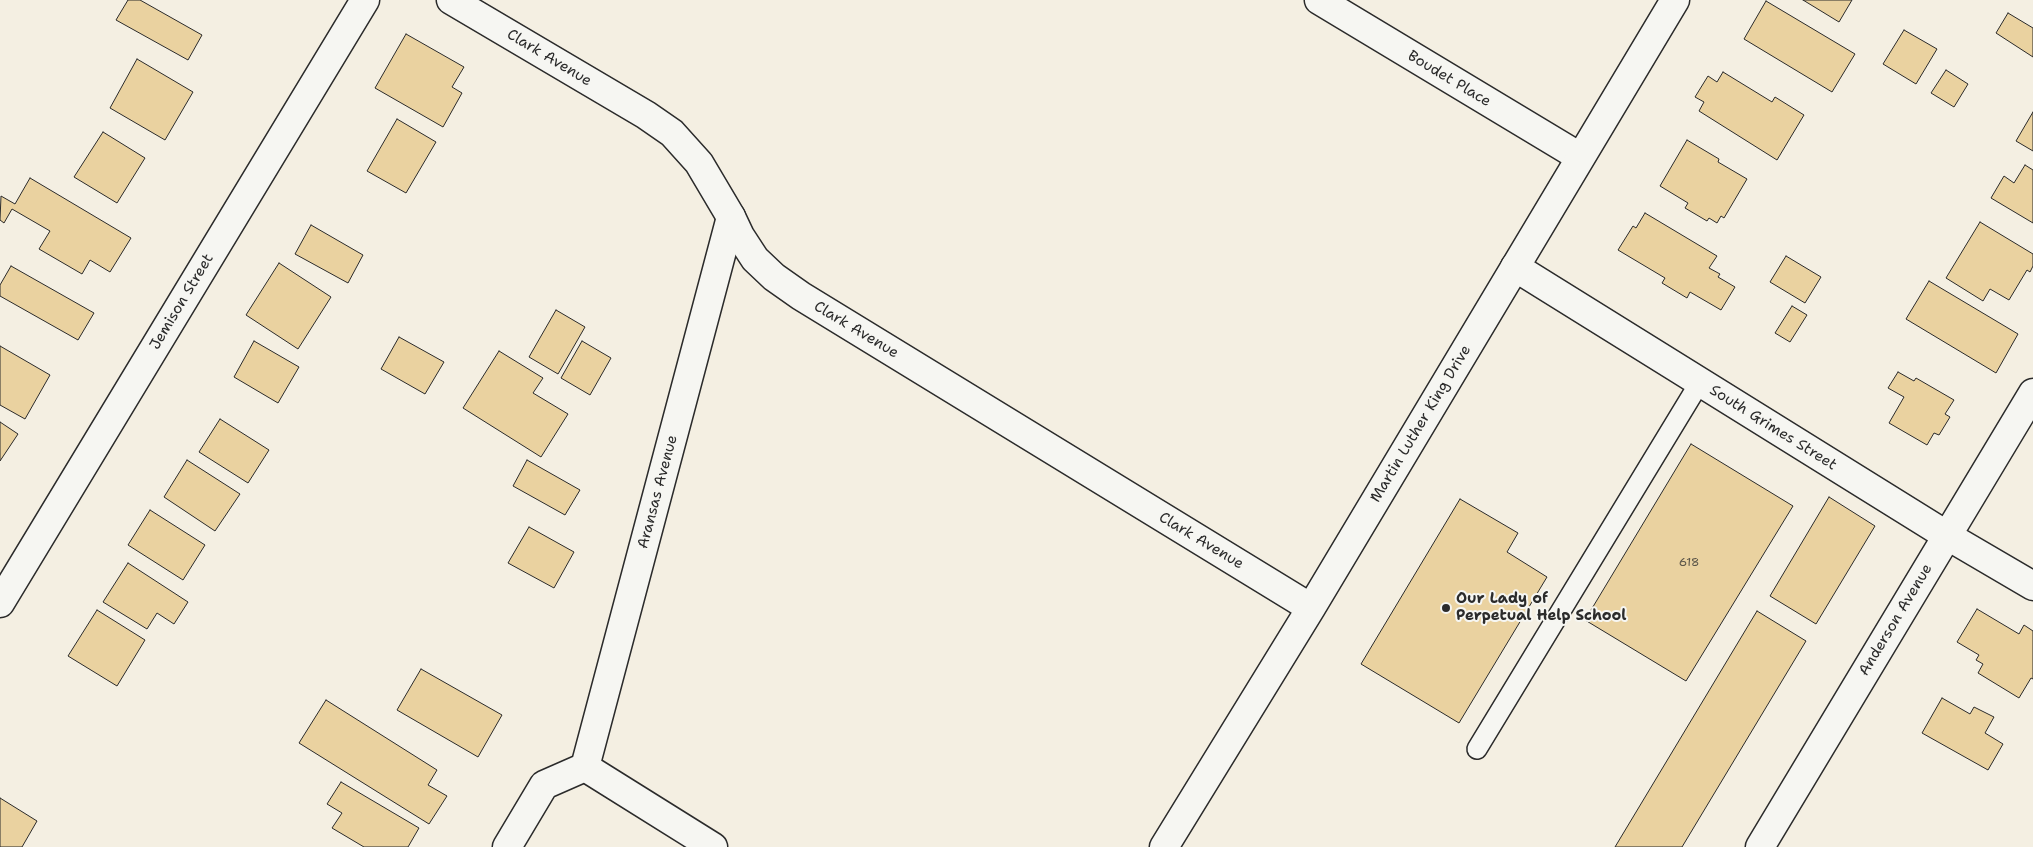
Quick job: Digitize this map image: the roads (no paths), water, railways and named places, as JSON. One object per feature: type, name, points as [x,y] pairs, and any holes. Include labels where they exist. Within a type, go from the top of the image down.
[{"type":"street","name":"Jemison Street","points":[[0,603],[365,0]]},
{"type":"street","name":"Clark Avenue","points":[[451,0],[646,115],[672,133],[699,164],[731,217],[740,236],[756,259],[774,277],[801,296],[1311,608]]},
{"type":"street","name":"Boudet Place","points":[[1319,0],[1580,158]]},
{"type":"street","name":"Martin Luther King Drive","points":[[1164,847],[1311,608],[1675,0]]},
{"type":"street","name":"Aransas Avenue","points":[[585,767],[731,217]]},
{"type":"street","name":"South Grimes Street","points":[[1515,267],[1946,535],[2033,586]]},
{"type":"street","name":"Anderson Avenue","points":[[1760,847],[2033,393]]},
{"type":"street","points":[[507,847],[544,785],[585,767],[713,847]]},
{"type":"lane","points":[[1477,749],[1700,382]]},
{"type":"place","name":"Our Lady of Perpetual Help School","points":[[1446,608]]}]
